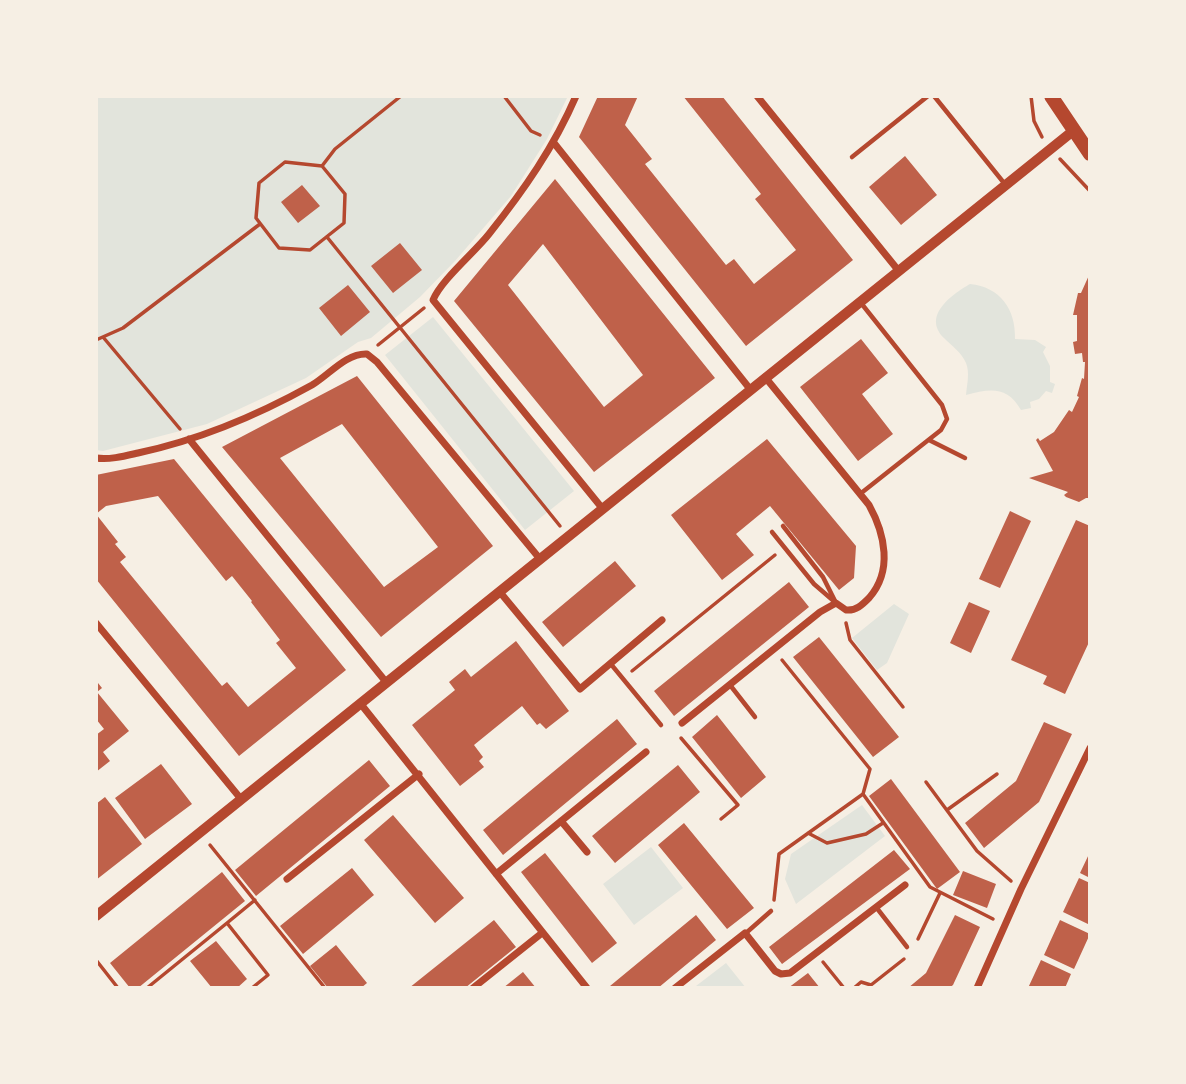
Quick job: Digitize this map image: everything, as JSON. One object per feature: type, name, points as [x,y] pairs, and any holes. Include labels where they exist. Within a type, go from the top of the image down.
[{"type":"main road","points":[[1051,96],[1090,154]]},
{"type":"street","points":[[576,96],[554,143],[508,209],[433,300],[602,508]]},
{"type":"street","points":[[757,96],[898,270]]},
{"type":"street","points":[[96,916],[1073,131]]},
{"type":"street","points":[[554,143],[750,389]]},
{"type":"street","points":[[96,458],[121,456],[189,439],[274,404],[321,380],[354,356],[367,354],[377,362],[540,559]]},
{"type":"street","points":[[682,723],[820,612],[836,603],[846,610],[857,608],[876,590],[884,563],[884,549],[878,525],[860,494],[765,377]]},
{"type":"street","points":[[189,439],[386,682]]},
{"type":"street","points":[[499,592],[580,689],[662,620]]},
{"type":"street","points":[[96,623],[241,799]]},
{"type":"street","points":[[360,703],[587,988]]},
{"type":"street","points":[[976,988],[1090,748]]},
{"type":"street","points":[[496,874],[646,752]]},
{"type":"street","points":[[287,879],[419,774]]},
{"type":"street","points":[[561,821],[587,852]]},
{"type":"street","points":[[676,988],[745,933],[775,971],[781,974],[790,973],[905,885]]},
{"type":"street","points":[[473,988],[542,933]]},
{"type":"lane","points":[[852,157],[928,96]]},
{"type":"lane","points":[[934,96],[1005,184]]},
{"type":"lane","points":[[859,301],[946,412],[946,426],[860,494]]},
{"type":"lane","points":[[929,440],[965,458]]},
{"type":"lane","points":[[783,526],[822,577],[836,603]]},
{"type":"lane","points":[[772,533],[814,584],[836,603]]},
{"type":"lane","points":[[610,663],[661,725]]},
{"type":"lane","points":[[730,685],[755,717]]},
{"type":"lane","points":[[876,907],[907,947]]},
{"type":"lane","points":[[745,933],[771,911]]},
{"type":"path","points":[[322,166],[335,149],[401,96]]},
{"type":"path","points":[[504,96],[531,131],[554,143]]},
{"type":"path","points":[[1031,96],[1034,121],[1039,133]]},
{"type":"path","points":[[1062,161],[1090,191]]},
{"type":"path","points":[[285,162],[322,166],[345,194],[344,223],[310,250],[279,248],[256,218],[259,183],[285,162]]},
{"type":"path","points":[[96,340],[123,328],[260,224]]},
{"type":"path","points":[[327,237],[568,536]]},
{"type":"path","points":[[367,354],[433,300]]},
{"type":"path","points":[[103,337],[189,439]]},
{"type":"path","points":[[630,672],[776,555]]},
{"type":"path","points":[[846,610],[846,629],[850,640],[903,707]]},
{"type":"path","points":[[771,911],[779,854],[863,794],[870,769],[774,649]]},
{"type":"path","points":[[680,736],[738,805],[721,819]]},
{"type":"path","points":[[947,810],[997,774]]},
{"type":"path","points":[[926,782],[977,852],[1021,889]]},
{"type":"path","points":[[863,794],[930,887],[1005,925]]},
{"type":"path","points":[[807,833],[827,843],[866,834],[883,823]]},
{"type":"path","points":[[200,832],[326,988]]},
{"type":"path","points":[[148,988],[255,900]]},
{"type":"path","points":[[227,923],[268,975],[252,988]]},
{"type":"path","points":[[96,960],[118,988]]},
{"type":"path","points":[[822,961],[844,988]]},
{"type":"shaded area","points":[[96,96],[568,96],[547,139],[511,196],[420,297],[371,338],[358,342],[306,378],[207,424],[103,451],[96,450]]},
{"type":"shaded area","points":[[970,284],[990,290],[1004,301],[1013,318],[1015,339],[1035,340],[1046,347],[1043,352],[1050,366],[1050,382],[1055,384],[1052,393],[1046,391],[1039,399],[1030,402],[1031,408],[1021,410],[1010,396],[997,391],[966,395],[966,363],[938,330],[936,322],[948,300]]},
{"type":"shaded area","points":[[433,317],[574,491],[525,530],[385,355]]},
{"type":"shaded area","points":[[894,604],[909,614],[887,663],[877,670],[852,638]]},
{"type":"shaded area","points":[[862,805],[885,836],[796,904],[785,879],[791,854]]},
{"type":"shaded area","points":[[651,847],[683,888],[634,925],[603,884]]},
{"type":"shaded area","points":[[726,963],[746,988],[696,986]]},
{"type":"building","points":[[598,96],[638,96],[625,125],[652,159],[645,164],[726,265],[734,259],[754,284],[796,250],[755,199],[761,194],[683,96],[722,96],[853,260],[746,346],[579,137]]},
{"type":"building","points":[[905,156],[937,195],[901,225],[869,187]]},
{"type":"building","points":[[555,179],[715,378],[594,472],[454,301]],"holes":[[[543,244],[643,375],[604,407],[508,285]]]},
{"type":"building","points":[[302,185],[320,206],[298,223],[281,202]]},
{"type":"building","points":[[400,243],[422,270],[393,293],[371,266]]},
{"type":"building","points":[[1090,273],[1090,498],[1079,502],[1066,497],[1064,495],[1068,492],[1029,478],[1053,471],[1036,440],[1038,438],[1040,441],[1054,432],[1069,410],[1072,412],[1079,397],[1077,396],[1082,378],[1084,379],[1085,362],[1082,353],[1075,354],[1073,342],[1077,341],[1077,315],[1073,315],[1078,293],[1081,293]]},
{"type":"building","points":[[348,285],[370,312],[341,336],[319,308]]},
{"type":"building","points":[[861,339],[888,373],[862,394],[893,434],[858,461],[800,387]]},
{"type":"building","points":[[357,376],[493,546],[381,637],[222,447]],"holes":[[[342,424],[438,547],[384,587],[280,458]]]},
{"type":"building","points":[[767,439],[856,546],[854,578],[839,590],[770,506],[736,534],[754,555],[722,580],[671,515]]},
{"type":"building","points":[[174,459],[346,670],[239,756],[96,579],[96,475]],"holes":[[[158,496],[226,581],[232,576],[280,640],[276,643],[296,668],[248,707],[227,682],[222,686],[120,562],[126,557],[96,514],[106,506]]]},
{"type":"building","points":[[1010,511],[1031,521],[1000,588],[979,579]]},
{"type":"building","points":[[1076,520],[1090,526],[1090,640],[1065,694],[1043,684],[1047,676],[1011,660]]},
{"type":"building","points":[[615,561],[636,586],[563,647],[542,622]]},
{"type":"building","points":[[789,582],[809,607],[674,716],[654,691]]},
{"type":"building","points":[[969,602],[990,611],[971,653],[950,643]]},
{"type":"building","points":[[819,637],[899,737],[873,757],[793,657]]},
{"type":"building","points":[[516,641],[569,711],[546,729],[540,723],[537,725],[522,706],[474,745],[483,757],[479,761],[484,767],[460,786],[412,725],[455,690],[449,682],[465,669],[471,677]]},
{"type":"building","points":[[96,684],[102,688],[97,692],[129,731],[103,752],[110,761],[96,772],[96,735],[104,729],[96,719]]},
{"type":"building","points":[[717,715],[766,777],[741,798],[692,737]]},
{"type":"building","points":[[617,719],[637,744],[503,855],[483,830]]},
{"type":"building","points":[[1044,722],[1072,734],[1039,802],[984,848],[965,823],[1016,781]]},
{"type":"building","points":[[369,760],[390,786],[256,896],[235,870]]},
{"type":"building","points":[[161,764],[192,804],[145,839],[115,798]]},
{"type":"building","points":[[678,765],[700,792],[615,863],[592,836]]},
{"type":"building","points":[[891,779],[960,872],[937,889],[869,796]]},
{"type":"building","points":[[105,797],[142,844],[96,880],[96,804]]},
{"type":"building","points":[[393,815],[464,898],[435,923],[364,840]]},
{"type":"building","points":[[684,823],[754,908],[727,929],[658,845]]},
{"type":"building","points":[[894,850],[910,869],[782,964],[769,947]]},
{"type":"building","points":[[1090,852],[1090,878],[1080,873]]},
{"type":"building","points":[[545,853],[617,943],[592,963],[521,872]]},
{"type":"building","points":[[352,868],[374,895],[303,954],[280,926]]},
{"type":"building","points":[[963,871],[996,884],[987,908],[953,895]]},
{"type":"building","points":[[222,872],[245,901],[138,988],[130,988],[110,963]]},
{"type":"building","points":[[1079,878],[1090,883],[1090,925],[1063,912]]},
{"type":"building","points":[[696,915],[716,940],[658,988],[610,986]]},
{"type":"building","points":[[955,915],[980,927],[953,985],[949,988],[908,988],[926,973]]},
{"type":"building","points":[[494,920],[516,947],[465,988],[409,988]]},
{"type":"building","points":[[1060,920],[1090,934],[1074,969],[1044,955]]},
{"type":"building","points":[[216,941],[247,979],[237,988],[212,988],[190,961]]},
{"type":"building","points":[[336,945],[367,983],[361,988],[328,988],[310,966]]},
{"type":"building","points":[[1041,960],[1071,974],[1065,988],[1028,988]]},
{"type":"building","points":[[523,972],[536,988],[503,988]]},
{"type":"building","points":[[808,973],[820,988],[788,988]]}]
